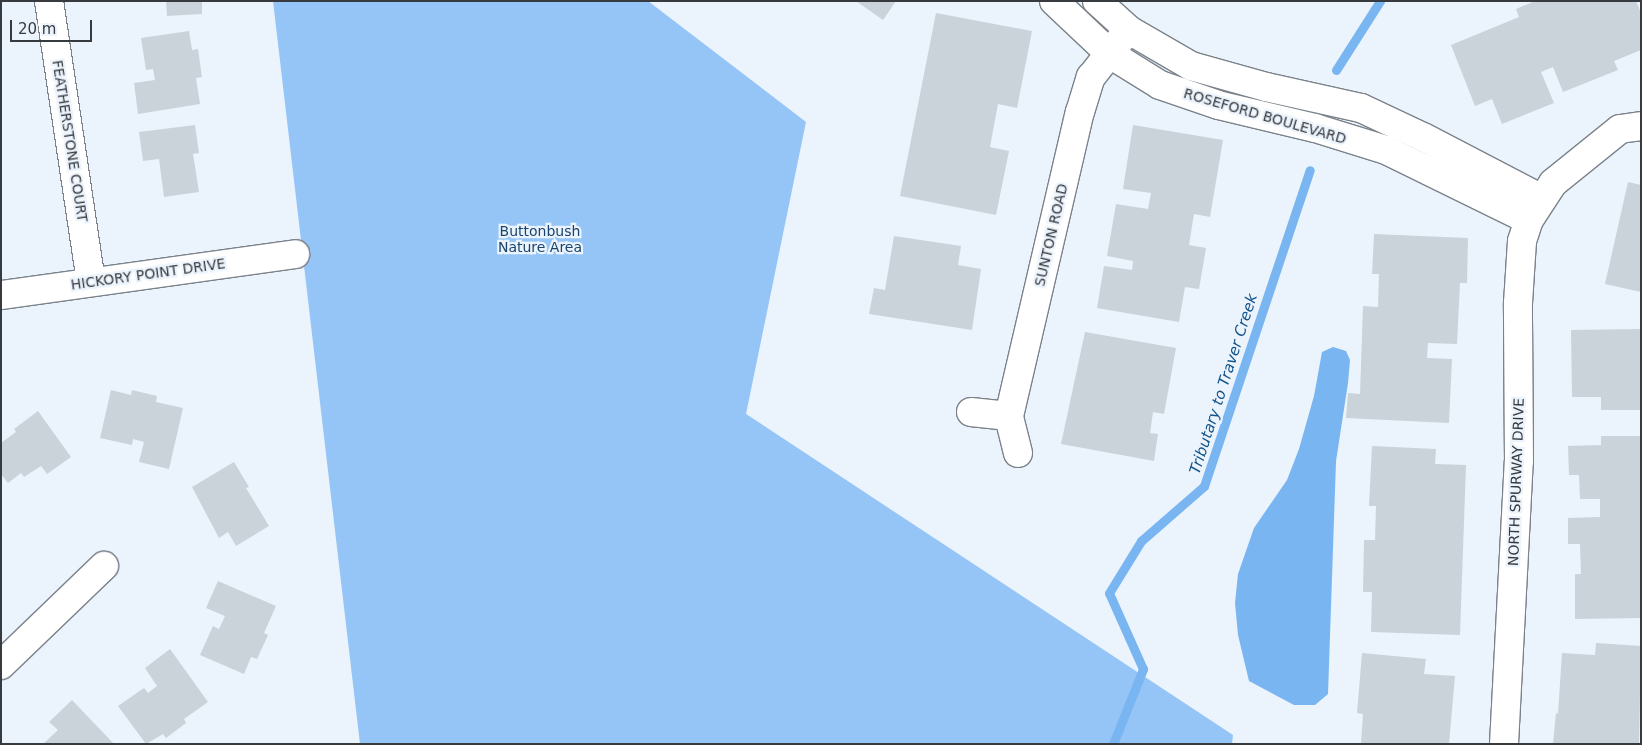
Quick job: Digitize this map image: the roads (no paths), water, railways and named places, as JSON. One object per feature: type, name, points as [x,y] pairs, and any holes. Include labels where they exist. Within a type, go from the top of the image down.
[{"type":"street","name":"FEATHERSTONE COURT","points":[[49,1],[91,281]]},
{"type":"street","name":"ROSEFORD BOULEVARD","points":[[1054,1],[1110,54],[1160,84],[1190,97],[1315,128],[1386,150],[1536,210]]},
{"type":"street","name":"ROSEFORD BOULEVARD","points":[[1097,1],[1129,30],[1190,66],[1266,87],[1361,108],[1401,126],[1536,210]]},
{"type":"street","name":"SUNTON ROAD","points":[[1018,452],[1009,416],[1080,112],[1092,77],[1129,30]]},
{"type":"street","points":[[1386,150],[1401,126]]},
{"type":"street","points":[[1536,210],[1553,183],[1620,129],[1641,126]]},
{"type":"street","name":"NORTH SPURWAY DRIVE","points":[[1504,744],[1519,461],[1518,304],[1522,241],[1536,210]]},
{"type":"street","name":"HICKORY POINT DRIVE","points":[[1,295],[295,254]]},
{"type":"street","points":[[971,412],[1009,416]]},
{"type":"street","points":[[1,665],[104,566]]},
{"type":"waterway","name":"Tributary to Traver Creek","points":[[1336,70],[1380,1]]},
{"type":"waterway","name":"Tributary to Traver Creek","points":[[1113,744],[1143,669],[1109,593],[1141,541],[1204,486],[1310,170]]},
{"type":"park label","name":"Buttonbush Nature Area","points":[[540,240]]}]
